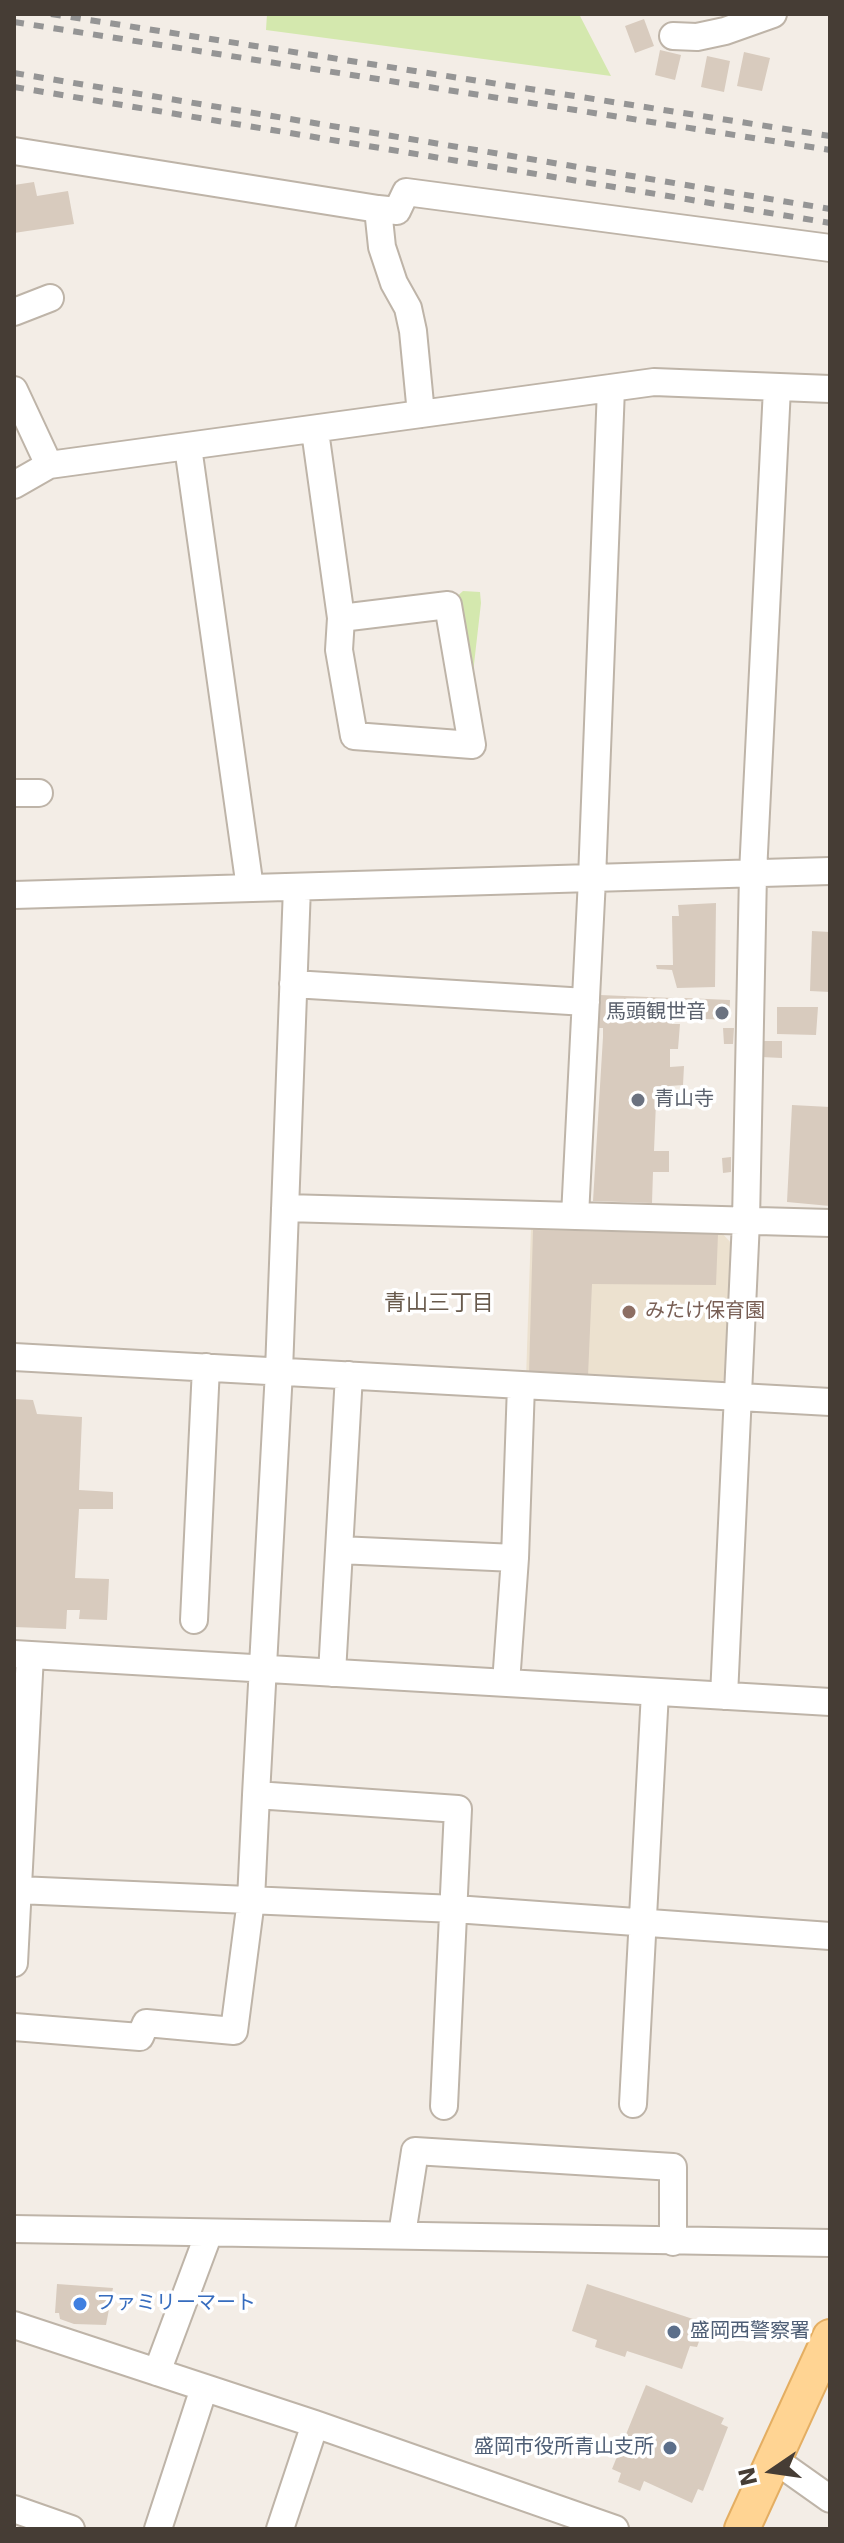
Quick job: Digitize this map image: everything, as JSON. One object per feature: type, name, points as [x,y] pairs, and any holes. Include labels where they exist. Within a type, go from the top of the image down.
[{"type":"main road","points":[[742,2529],[775,2460],[824,2372],[830,2337]]},
{"type":"street","points":[[673,36],[697,37],[736,20],[773,14]]},
{"type":"street","points":[[14,151],[378,209],[397,211],[406,192],[830,248]]},
{"type":"street","points":[[378,209],[382,247],[394,283],[408,308],[413,331],[421,414]]},
{"type":"street","points":[[14,312],[50,298]]},
{"type":"street","points":[[14,485],[49,465],[315,431],[654,382],[830,389]]},
{"type":"street","points":[[575,1216],[611,388]]},
{"type":"street","points":[[724,1696],[746,1221],[753,873],[777,388]]},
{"type":"street","points":[[14,390],[49,465]]},
{"type":"street","points":[[315,431],[341,618],[339,650],[354,736],[472,745],[448,605],[341,618]]},
{"type":"street","points":[[188,447],[250,888]]},
{"type":"street","points":[[14,895],[830,871]]},
{"type":"street","points":[[14,2027],[140,2037],[146,2023],[234,2031],[251,1900],[264,1669],[279,1371],[297,887]]},
{"type":"street","points":[[293,984],[586,1002]]},
{"type":"street","points":[[285,1208],[830,1223]]},
{"type":"street","points":[[14,1357],[830,1402]]},
{"type":"street","points":[[194,1620],[206,1367]]},
{"type":"street","points":[[332,1673],[349,1375]]},
{"type":"street","points":[[506,1683],[515,1558],[521,1385]]},
{"type":"street","points":[[339,1550],[515,1558]]},
{"type":"street","points":[[14,1963],[22,1655],[830,1702]]},
{"type":"street","points":[[633,2104],[655,1692]]},
{"type":"street","points":[[256,1795],[458,1809],[444,2106]]},
{"type":"street","points":[[18,1890],[455,1909],[830,1936]]},
{"type":"street","points":[[403,2228],[415,2151],[673,2167],[673,2242]]},
{"type":"street","points":[[14,2229],[830,2243]]},
{"type":"street","points":[[157,2372],[209,2233]]},
{"type":"street","points":[[14,2325],[315,2424],[615,2529]]},
{"type":"street","points":[[158,2529],[204,2388]]},
{"type":"street","points":[[280,2529],[315,2424]]},
{"type":"street","points":[[775,2460],[830,2499]]},
{"type":"street","points":[[20,2517],[71,2529]]},
{"type":"shaded area","name":"みたけ保育園","points":[[531,1227],[719,1230],[734,1246],[727,1378],[716,1385],[526,1379]]},
{"type":"green space","points":[[267,14],[579,14],[611,76],[266,30]]},
{"type":"green space","points":[[463,591],[480,592],[481,603],[470,699],[454,599]]},
{"type":"building","points":[[644,19],[654,46],[635,53],[625,26]]},
{"type":"building","points":[[660,50],[681,55],[675,80],[655,75]]},
{"type":"building","points":[[744,52],[770,58],[762,91],[737,86]]},
{"type":"building","points":[[707,56],[730,61],[724,92],[701,87]]},
{"type":"building","points":[[34,182],[37,196],[68,191],[74,224],[14,233],[14,185]]},
{"type":"building","points":[[716,903],[715,987],[677,988],[672,970],[657,969],[656,965],[673,965],[672,916],[679,916],[678,905]]},
{"type":"building","points":[[812,931],[830,932],[830,992],[810,991]]},
{"type":"building","points":[[600,995],[673,998],[672,1024],[680,1024],[678,1049],[670,1049],[670,1067],[684,1066],[683,1085],[669,1086],[669,1101],[656,1102],[654,1151],[669,1151],[669,1172],[653,1172],[652,1203],[593,1201],[603,1037],[603,1028],[598,1028]]},
{"type":"building","points":[[684,998],[730,1000],[729,1020],[683,1018]]},
{"type":"building","points":[[777,1007],[818,1007],[816,1035],[777,1034]]},
{"type":"building","points":[[723,1028],[734,1028],[733,1044],[724,1044]]},
{"type":"building","points":[[761,1041],[782,1041],[782,1058],[761,1057]]},
{"type":"building","points":[[792,1105],[830,1107],[830,1206],[787,1202]]},
{"type":"building","points":[[731,1157],[731,1172],[723,1173],[722,1158]]},
{"type":"building","points":[[533,1230],[718,1234],[716,1285],[592,1284],[588,1376],[529,1374]]},
{"type":"building","points":[[14,1399],[33,1400],[37,1414],[82,1417],[79,1490],[113,1492],[113,1509],[79,1509],[75,1578],[109,1579],[107,1620],[79,1619],[80,1610],[67,1610],[66,1629],[14,1627]]},
{"type":"building","points":[[57,2284],[113,2288],[106,2325],[74,2324],[60,2319],[59,2313],[55,2313]]},
{"type":"building","points":[[587,2284],[699,2321],[694,2333],[701,2336],[697,2347],[690,2346],[682,2369],[627,2351],[625,2357],[595,2347],[597,2340],[572,2331]]},
{"type":"building","name":"盛岡市役所青山支所","points":[[646,2385],[724,2418],[721,2424],[728,2427],[703,2491],[698,2489],[692,2503],[644,2481],[640,2491],[618,2482],[621,2473],[612,2469]]},
{"type":"railway","points":[[51,14],[830,136]]},
{"type":"railway","points":[[14,22],[830,150]]},
{"type":"railway","points":[[14,73],[830,209]]},
{"type":"railway","points":[[14,87],[830,223]]},
{"type":"place","name":"馬頭観世音","points":[[722,1013]]},
{"type":"place","name":"青山寺","points":[[638,1100]]},
{"type":"place","name":"みたけ保育園","points":[[629,1312]]},
{"type":"place","name":"ファミリーマート","points":[[80,2304]]},
{"type":"place","name":"盛岡西警察署","points":[[674,2332]]},
{"type":"place","name":"盛岡市役所青山支所","points":[[670,2448]]},
{"type":"district","name":"青山三丁目","points":[[439,1304]]}]
